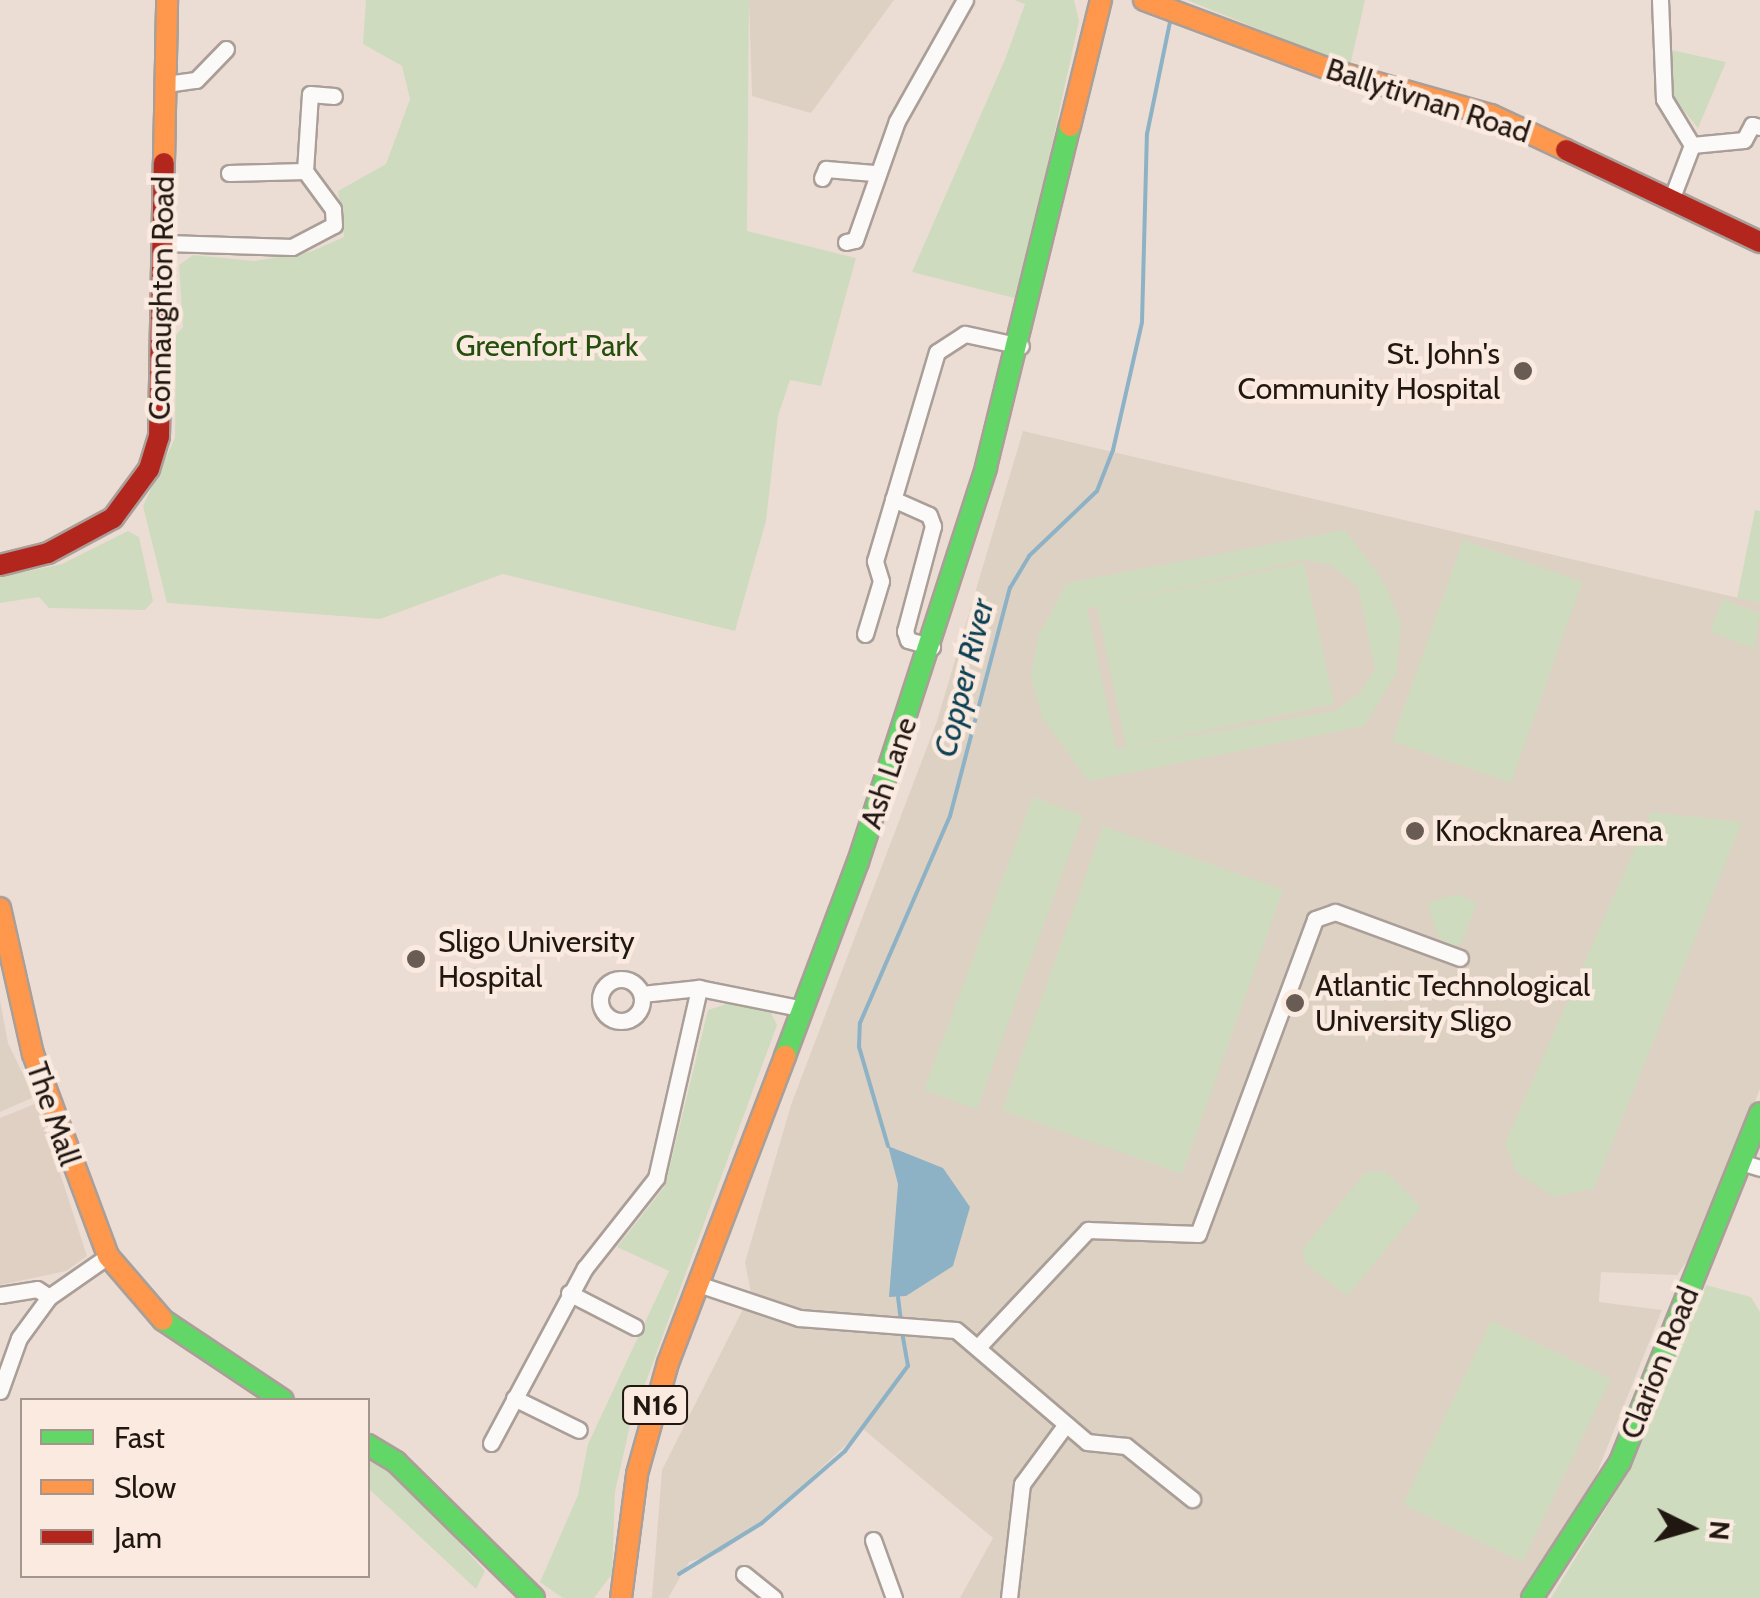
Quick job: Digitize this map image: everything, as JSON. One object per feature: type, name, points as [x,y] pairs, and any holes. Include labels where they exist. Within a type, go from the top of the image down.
[{"type":"main road","name":"Connaughton Road","points":[[0,565],[83,538],[125,506],[149,469],[163,406],[168,0]]},
{"type":"main road","name":"Ash Lane","points":[[621,1598],[628,1530],[650,1418],[932,647],[1021,346],[1101,0]]},
{"type":"main road","name":"Ballytivnan Road","points":[[1151,3],[1334,72],[1491,115],[1760,242]]},
{"type":"main road","name":"The Mall","points":[[0,908],[20,1012],[108,1256]]},
{"type":"main road","name":"Clarion Road","points":[[1532,1598],[1620,1462],[1752,1166],[1760,1113]]},
{"type":"main road","points":[[108,1256],[171,1329],[280,1398]]},
{"type":"main road","points":[[370,1446],[396,1462],[534,1598]]},
{"type":"main road","name":"Ash Lane","points":[[628,1530],[634,1598]]},
{"type":"street","points":[[846,242],[855,240],[874,174],[966,0]]},
{"type":"street","points":[[1660,0],[1664,99],[1692,144]]},
{"type":"street","points":[[166,84],[196,80],[226,48]]},
{"type":"street","points":[[166,243],[292,247],[328,233],[333,209],[305,172],[310,94],[334,96]]},
{"type":"street","points":[[1692,144],[1744,140],[1752,125],[1760,126]]},
{"type":"street","points":[[1671,200],[1692,144]]},
{"type":"street","points":[[822,178],[826,169],[874,174]]},
{"type":"street","points":[[229,173],[305,172]]},
{"type":"street","points":[[865,634],[877,618],[893,499],[937,352],[965,334],[1021,346]]},
{"type":"street","points":[[893,499],[929,514],[932,526],[905,631],[908,640],[932,647]]},
{"type":"street","points":[[978,1347],[1088,1230],[1198,1234],[1315,920],[1335,912],[1460,958]]},
{"type":"street","points":[[642,994],[699,988],[799,1008]]},
{"type":"street","points":[[490,1443],[569,1294],[656,1178],[699,988]]},
{"type":"street","points":[[0,1391],[19,1338],[49,1297],[108,1256]]},
{"type":"street","points":[[698,1284],[799,1318],[918,1321],[956,1330],[1093,1446],[1126,1446],[1192,1499]]},
{"type":"street","points":[[0,1295],[38,1290],[49,1297]]},
{"type":"street","points":[[569,1294],[635,1327]]},
{"type":"street","points":[[514,1398],[579,1430]]},
{"type":"street","points":[[1009,1598],[1022,1484],[1066,1424]]},
{"type":"street","points":[[874,1540],[894,1598]]},
{"type":"street","points":[[744,1574],[774,1598]]},
{"type":"shaded area","points":[[749,0],[894,0],[811,113],[752,96]]},
{"type":"shaded area","name":"Atlantic Technological University Sligo","points":[[1023,431],[1760,603],[1760,1089],[1698,1246],[1677,1275],[1601,1272],[1599,1302],[1662,1310],[1589,1493],[1518,1598],[960,1598],[993,1538],[863,1429],[762,1523],[721,1552],[689,1562],[668,1598],[652,1598],[662,1470],[751,1293],[745,1262],[791,1105],[937,721]]},
{"type":"shaded area","points":[[0,1000],[8,1043],[34,1097],[0,1112]]},
{"type":"shaded area","points":[[37,1103],[87,1256],[66,1271],[0,1285],[0,1118]]},
{"type":"green space","name":"Greenfort Park","points":[[366,0],[749,0],[747,231],[856,258],[821,386],[790,380],[778,416],[766,521],[735,631],[503,574],[380,619],[167,603],[143,506],[175,438],[176,335],[183,327],[179,265],[193,255],[254,261],[310,252],[344,237],[338,191],[386,164],[410,99],[402,66],[363,44]]},
{"type":"green space","points":[[1014,0],[1074,0],[1079,21],[1018,299],[912,272],[1006,57],[1025,4]]},
{"type":"green space","points":[[1187,0],[1365,0],[1350,66]]},
{"type":"green space","points":[[1667,49],[1726,62],[1698,128],[1670,94]]},
{"type":"green space","points":[[1755,510],[1760,511],[1760,603],[1737,598]]},
{"type":"green space","points":[[1345,530],[1384,582],[1401,623],[1396,674],[1364,726],[1088,781],[1042,717],[1031,678],[1038,636],[1067,583]],"holes":[[[1304,560],[1329,564],[1358,587],[1375,669],[1360,693],[1334,711],[1116,749],[1087,608]]]},
{"type":"green space","points":[[128,531],[139,537],[153,601],[145,610],[49,608],[39,597],[0,603],[0,577],[62,564]]},
{"type":"green space","points":[[1463,540],[1582,582],[1511,783],[1392,741]]},
{"type":"green space","points":[[1304,563],[1334,704],[1126,747],[1097,606]]},
{"type":"green space","points":[[1723,599],[1760,614],[1754,649],[1710,631]]},
{"type":"green space","points":[[1033,797],[1083,816],[977,1109],[924,1090]]},
{"type":"green space","points":[[1651,812],[1742,822],[1594,1188],[1554,1197],[1516,1172],[1505,1143]]},
{"type":"green space","points":[[1103,826],[1283,890],[1182,1174],[1002,1110]]},
{"type":"green space","points":[[1457,894],[1477,903],[1461,944],[1453,946],[1439,938],[1427,903]]},
{"type":"green space","points":[[730,1003],[771,1013],[777,1025],[630,1425],[615,1492],[612,1574],[594,1598],[563,1598],[540,1582],[578,1495],[588,1444],[669,1271],[617,1247],[665,1186],[708,1010]]},
{"type":"green space","points":[[1385,1171],[1421,1207],[1347,1296],[1306,1264],[1302,1250],[1366,1172]]},
{"type":"green space","points":[[1706,1285],[1751,1297],[1760,1312],[1760,1598],[1551,1598],[1629,1471]]},
{"type":"green space","points":[[1491,1321],[1611,1379],[1522,1562],[1403,1504]]},
{"type":"green space","points":[[370,1457],[392,1469],[485,1571],[476,1589],[370,1490]]},
{"type":"water","points":[[888,1146],[943,1168],[970,1207],[953,1266],[906,1296],[889,1297],[898,1184]]},
{"type":"waterway","name":"Copper River","points":[[888,1146],[859,1047],[860,1023],[950,816],[1010,588],[1029,556],[1097,491],[1113,450],[1142,322],[1147,134],[1171,17]]},
{"type":"waterway","name":"Copper River","points":[[898,1297],[901,1322]]},
{"type":"waterway","name":"Copper River","points":[[679,1574],[762,1523],[845,1451],[908,1366],[902,1331]]},
{"type":"traffic: fast","points":[[785,1056],[858,862],[986,467],[1070,126]]},
{"type":"traffic: fast","points":[[1532,1598],[1620,1462],[1760,1113]]},
{"type":"traffic: fast","points":[[163,1320],[280,1398]]},
{"type":"traffic: fast","points":[[370,1446],[396,1462],[534,1598]]},
{"type":"traffic: slow","points":[[164,163],[167,0]]},
{"type":"traffic: slow","points":[[1070,126],[1101,0]]},
{"type":"traffic: slow","points":[[1144,0],[1334,71],[1491,115],[1566,150]]},
{"type":"traffic: slow","points":[[0,908],[33,1054],[108,1256],[163,1320]]},
{"type":"traffic: slow","points":[[621,1598],[637,1474],[668,1363],[785,1056]]},
{"type":"traffic: jam","points":[[1566,150],[1760,242]]},
{"type":"traffic: jam","points":[[0,565],[48,553],[113,518],[149,469],[159,437],[164,163]]},
{"type":"place","name":"St. John's Community Hospital","points":[[1523,371]]},
{"type":"place","name":"Knocknarea Arena","points":[[1415,831]]},
{"type":"place","name":"Sligo University Hospital","points":[[416,959]]},
{"type":"place","name":"Atlantic Technological University Sligo","points":[[1295,1003]]}]
